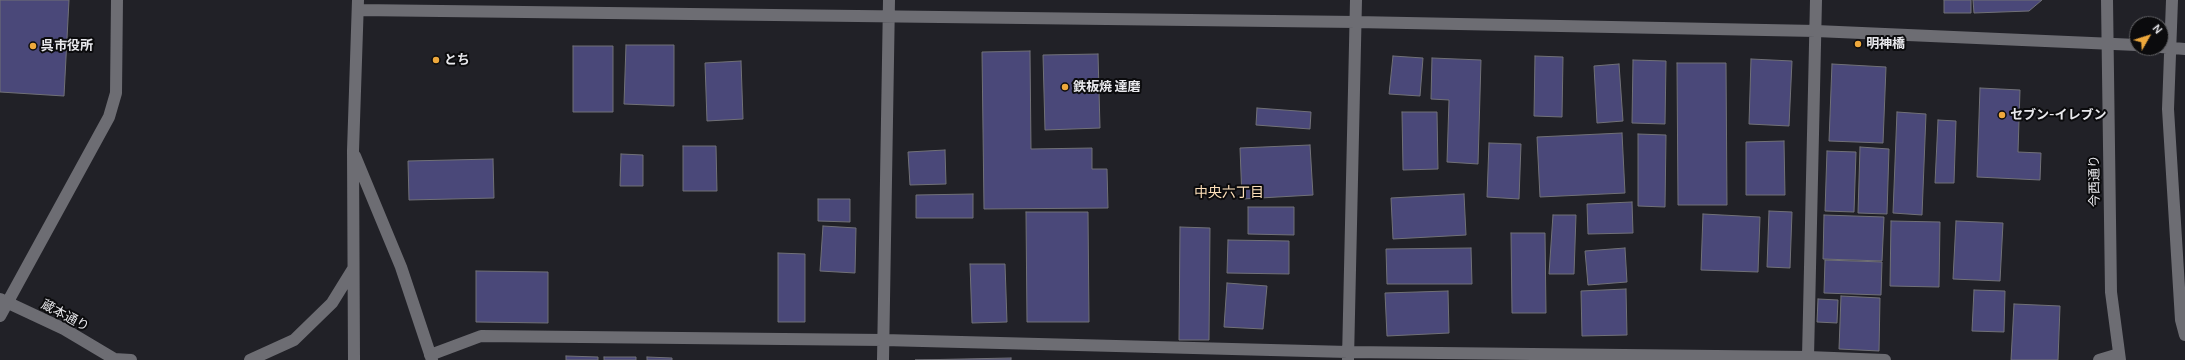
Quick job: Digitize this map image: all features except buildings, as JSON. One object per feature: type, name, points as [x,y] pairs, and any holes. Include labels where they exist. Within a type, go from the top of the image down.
[{"type":"street","points":[[0,316],[3,300],[109,117],[116,93],[117,0]]},
{"type":"street","points":[[883,360],[889,0]]},
{"type":"street","points":[[1348,356],[1356,0]]},
{"type":"street","points":[[1808,357],[1816,0]]},
{"type":"street","name":"今西通り","points":[[2107,0],[2111,292],[2120,357]]},
{"type":"street","points":[[2169,24],[2172,0]]},
{"type":"street","points":[[354,360],[353,151],[358,5],[889,17],[1356,22],[1816,31],[2129,44]]},
{"type":"street","points":[[2169,48],[2185,49]]},
{"type":"street","points":[[2166,56],[2181,320],[2185,335]]},
{"type":"street","points":[[353,151],[401,267],[431,358],[481,336],[884,340],[1348,356],[1674,358],[1808,357],[1886,360]]},
{"type":"street","points":[[250,360],[294,340],[332,303],[353,269]]},
{"type":"street","name":"蔵本通り","points":[[3,300],[64,329],[115,359]]},
{"type":"street","points":[[2099,360],[2120,357]]},
{"type":"street","points":[[115,359],[131,360]]},
{"type":"place","name":"明神橋","points":[[1858,44]]},
{"type":"place","name":"呉市役所","points":[[33,46]]},
{"type":"place","name":"とち","points":[[436,60]]},
{"type":"place","name":"鉄板焼 達磨","points":[[1065,87]]},
{"type":"place","name":"セブン-イレブン","points":[[2002,115]]},
{"type":"district","name":"中央六丁目","points":[[1229,193]]}]
